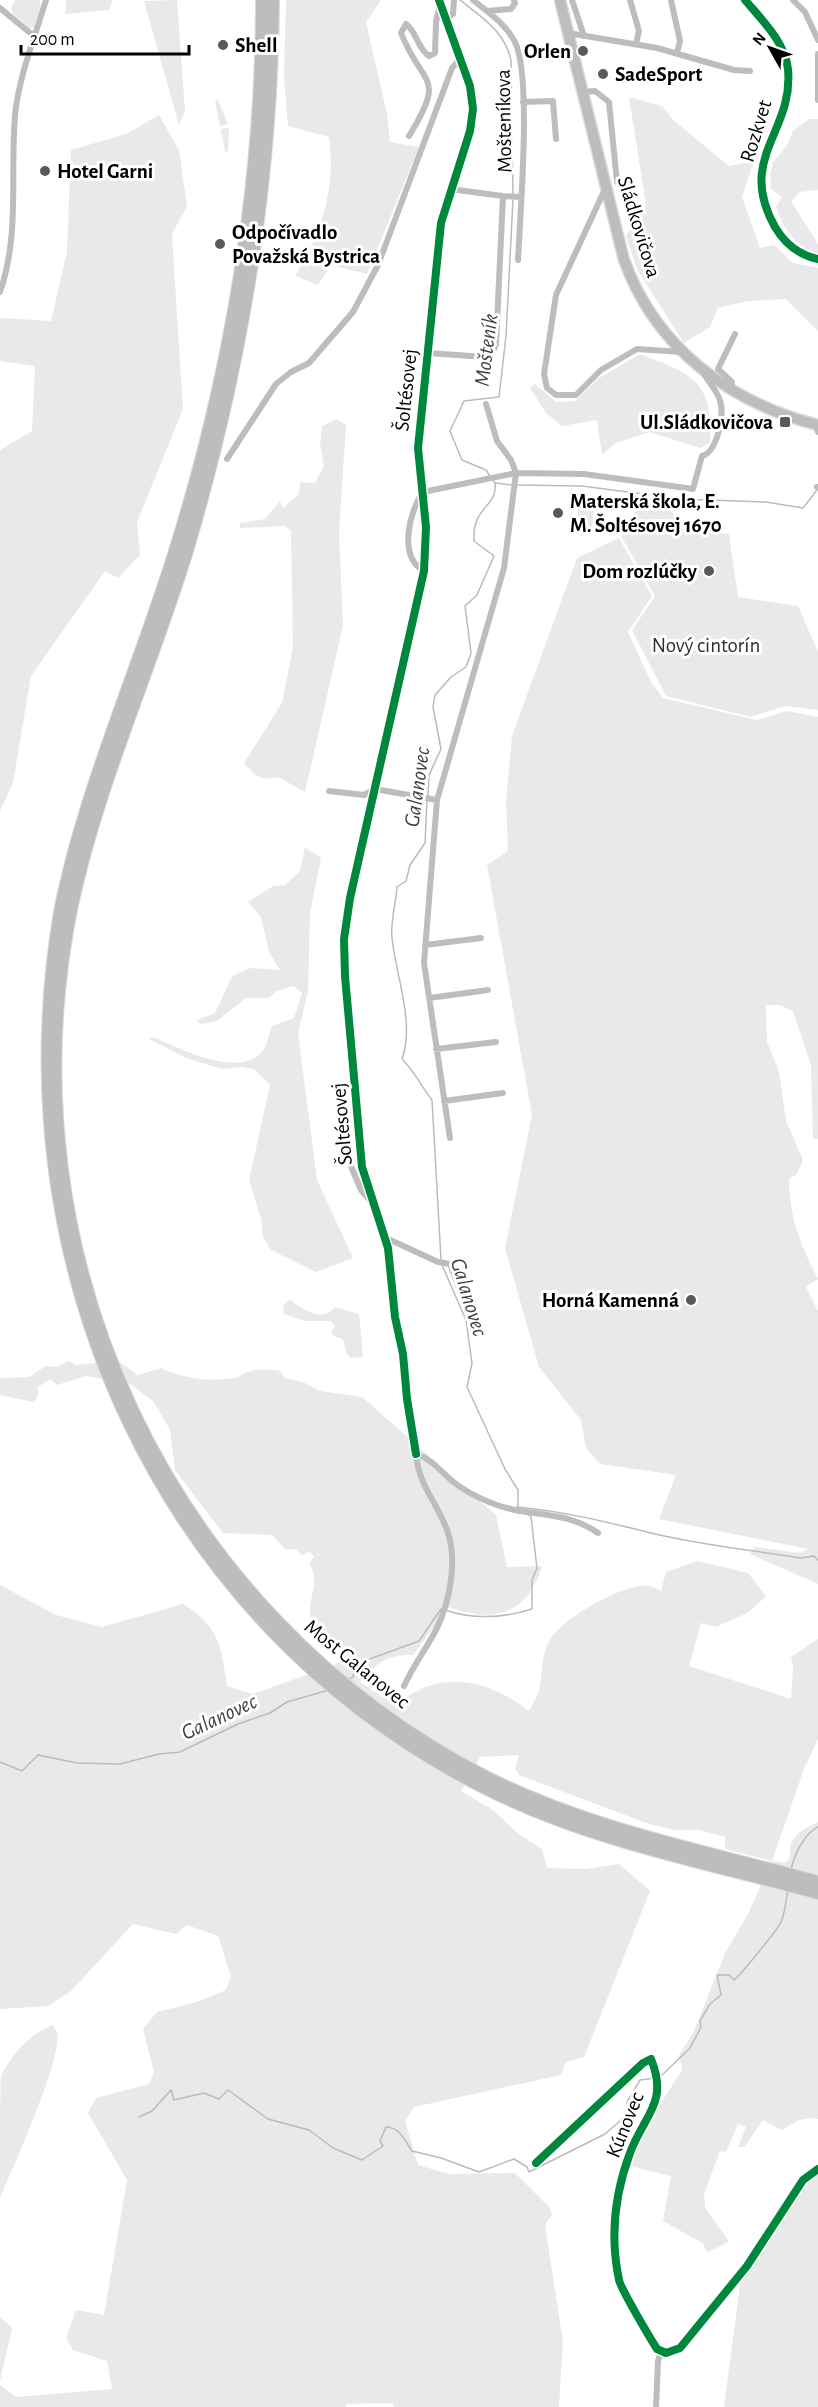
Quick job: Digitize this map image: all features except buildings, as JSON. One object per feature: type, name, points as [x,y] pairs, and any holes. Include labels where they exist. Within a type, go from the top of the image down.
[{"type":"highway","points":[[97,1343],[65,1254],[48,1157],[44,1046],[50,976],[61,906],[80,834],[177,548],[218,387],[252,176],[260,88],[262,0]]},
{"type":"highway","points":[[97,1343],[75,1251],[58,1154],[54,1057],[60,976],[72,908],[89,837],[186,552],[226,399],[256,233],[268,122],[273,0]]},
{"type":"highway","name":"Most Galanovec","points":[[97,1343],[133,1427],[171,1504],[284,1644],[328,1683],[392,1732],[459,1768],[504,1797],[567,1824],[705,1859]]},
{"type":"highway","points":[[705,1859],[818,1882]]},
{"type":"highway","points":[[705,1859],[818,1893]]},
{"type":"main road","name":"Sládkovičova","points":[[560,0],[605,189],[624,260],[635,287],[655,319],[682,352],[701,370],[730,390],[770,411],[817,427]]},
{"type":"street","points":[[446,19],[453,14],[454,0]]},
{"type":"street","name":"Mošteníkova","points":[[428,353],[485,357],[492,354],[496,344],[523,102],[520,59],[515,43],[503,24],[473,0]]},
{"type":"street","points":[[487,11],[511,9],[515,3],[514,0]]},
{"type":"street","points":[[572,0],[585,36]]},
{"type":"street","points":[[630,0],[639,31],[636,44]]},
{"type":"street","points":[[671,0],[680,41],[677,53]]},
{"type":"street","name":"Rozkvet","points":[[745,0],[782,48],[788,70],[786,99],[763,164],[761,185],[764,203],[787,243],[818,259]]},
{"type":"street","points":[[793,0],[805,12],[818,40]]},
{"type":"street","points":[[0,292],[11,254],[15,112],[44,2]]},
{"type":"street","points":[[409,136],[425,110],[430,87],[425,73],[409,52],[401,33],[406,24],[411,27],[423,52],[429,56],[435,53],[436,22],[440,2]]},
{"type":"street","name":"Šoltésovej","points":[[416,1454],[407,1399],[403,1354],[395,1317],[388,1248],[362,1167],[345,976],[344,939],[350,898],[424,571],[426,527],[418,448],[441,223],[470,131],[473,109],[470,86],[440,2]]},
{"type":"street","points":[[0,8],[35,37]]},
{"type":"street","points":[[568,33],[636,44],[677,53],[734,70],[750,72]]},
{"type":"street","points":[[818,54],[818,100]]},
{"type":"street","points":[[227,459],[276,384],[291,372],[309,363],[353,312],[378,265],[452,68],[460,59]]},
{"type":"street","name":"Sládkovičova","points":[[583,92],[595,91],[609,102],[617,182]]},
{"type":"street","points":[[523,102],[553,101],[556,139]]},
{"type":"street","name":"Mošteníkova","points":[[450,189],[512,197]]},
{"type":"street","points":[[605,189],[556,295],[544,374],[547,388],[556,395],[576,395],[601,370],[638,349],[682,352]]},
{"type":"street","name":"Mošteníkova","points":[[512,197],[518,260]]},
{"type":"street","points":[[730,390],[732,382],[718,369],[735,334]]},
{"type":"street","points":[[424,571],[414,563],[409,546],[413,512],[423,492],[516,473],[584,474],[693,489],[702,456],[708,455],[715,445],[720,425],[720,401],[701,370]]},
{"type":"street","points":[[450,1138],[424,963],[438,800],[504,568],[516,473],[511,460],[497,441],[486,404]]},
{"type":"street","points":[[329,791],[364,795],[375,789],[438,800]]},
{"type":"street","points":[[425,945],[481,938]]},
{"type":"street","points":[[429,998],[488,990]]},
{"type":"street","points":[[436,1049],[496,1042]]},
{"type":"street","points":[[444,1101],[503,1093]]},
{"type":"street","name":"Šoltésovej","points":[[346,1119],[345,1152],[361,1190],[375,1206]]},
{"type":"street","points":[[384,1237],[440,1262],[450,1264],[467,1309]]},
{"type":"street","points":[[416,1454],[432,1461],[453,1482],[487,1501],[531,1515],[562,1515],[583,1522],[598,1533]]},
{"type":"street","points":[[404,1686],[436,1629],[451,1576],[453,1557],[447,1529],[419,1477],[416,1454]]},
{"type":"street","name":"Kúnovec","points":[[536,2163],[643,2063],[651,2059],[657,2073],[658,2092],[653,2113],[631,2152],[615,2213],[613,2232],[620,2282],[654,2343],[662,2352]]},
{"type":"street","points":[[657,2407],[658,2361],[662,2352],[680,2348],[747,2265],[803,2180],[818,2169]]},
{"type":"green space","points":[[15,0],[39,0],[41,6],[34,27],[29,28],[13,14],[11,8]]},
{"type":"green space","points":[[66,0],[113,0],[109,10],[65,14]]},
{"type":"green space","points":[[177,0],[185,111],[179,125],[144,1]]},
{"type":"green space","points":[[286,0],[381,0],[366,22],[387,114],[390,142],[419,147],[367,274],[331,265],[318,285],[295,276],[313,244],[325,210],[330,174],[329,137],[288,126],[284,77]]},
{"type":"green space","points":[[629,97],[662,106],[673,120],[729,166],[754,161],[742,197],[760,248],[774,245],[793,263],[818,268],[818,331],[786,299],[748,301],[718,308],[710,327],[684,343],[638,271],[626,236],[646,205]]},
{"type":"green space","points":[[218,100],[228,124],[220,126],[215,101]]},
{"type":"green space","points":[[159,115],[179,150],[187,206],[172,234],[183,409],[137,522],[140,555],[118,578],[105,571],[31,676],[13,783],[0,811],[0,450],[32,431],[35,366],[0,361],[0,318],[51,321],[67,252],[71,150],[126,134]]},
{"type":"green space","points":[[809,119],[818,119],[818,190],[800,192],[791,201],[818,244],[818,253],[802,246],[786,230],[776,207],[782,197],[771,189],[770,174],[773,162],[786,147],[793,131]]},
{"type":"green space","points":[[229,128],[228,151],[225,152],[221,129]]},
{"type":"green space","points":[[640,354],[686,375],[704,393],[710,422],[710,443],[700,448],[650,432],[616,443],[602,455],[597,420],[562,426],[546,413],[530,388],[535,384],[556,402],[575,401],[599,378]]},
{"type":"green space","points":[[337,419],[346,425],[339,533],[343,626],[305,792],[278,777],[265,779],[254,774],[244,763],[282,703],[293,647],[291,531],[285,526],[240,528],[240,523],[265,519],[280,501],[283,508],[299,494],[300,482],[315,483],[324,466],[320,444],[322,426]]},
{"type":"green space","points":[[579,501],[595,502],[592,528],[577,526]]},
{"type":"green space","name":"Nový cintorín","points":[[637,507],[671,511],[684,530],[729,534],[738,597],[798,606],[818,652],[818,710],[785,706],[751,717],[666,696],[632,630],[655,596],[621,536]]},
{"type":"green space","points":[[619,538],[652,596],[628,632],[651,682],[663,698],[757,720],[787,711],[818,717],[818,1139],[813,1139],[811,1065],[793,1011],[780,1005],[766,1005],[767,1042],[779,1071],[786,1121],[803,1160],[797,1174],[789,1179],[791,1206],[801,1243],[818,1279],[806,1287],[818,1311],[818,1584],[750,1554],[755,1547],[801,1553],[808,1549],[659,1519],[676,1475],[600,1464],[586,1448],[581,1420],[539,1367],[505,1248],[532,1115],[487,865],[508,851],[506,801],[512,736],[577,558]]},
{"type":"green space","points":[[305,847],[321,858],[310,913],[308,991],[298,1033],[317,1180],[353,1258],[316,1272],[271,1250],[263,1237],[261,1219],[249,1180],[270,1085],[254,1069],[241,1067],[222,1069],[186,1058],[149,1039],[153,1037],[208,1059],[238,1063],[251,1060],[262,1052],[272,1026],[294,1018],[302,993],[294,986],[277,991],[269,998],[246,998],[217,1021],[200,1024],[197,1020],[215,1013],[232,976],[250,968],[280,970],[269,952],[261,917],[248,902],[273,886],[285,885],[300,871]]},
{"type":"green space","points":[[290,1300],[313,1313],[324,1314],[335,1307],[359,1314],[363,1357],[351,1358],[347,1355],[343,1339],[333,1336],[331,1332],[335,1327],[331,1321],[304,1321],[284,1314],[283,1305]]},
{"type":"green space","points":[[69,1361],[76,1365],[118,1361],[138,1375],[161,1368],[178,1375],[216,1380],[235,1378],[260,1369],[272,1370],[280,1371],[285,1378],[303,1382],[320,1391],[362,1397],[496,1515],[507,1567],[542,1566],[536,1582],[518,1605],[507,1611],[481,1615],[449,1607],[413,1655],[389,1658],[372,1669],[360,1682],[393,1704],[430,1685],[460,1682],[473,1683],[496,1691],[529,1711],[539,1689],[548,1643],[569,1620],[596,1603],[625,1590],[648,1586],[661,1591],[666,1572],[698,1561],[748,1573],[766,1596],[749,1612],[716,1627],[701,1623],[689,1666],[791,1699],[793,1667],[791,1657],[818,1639],[818,1739],[804,1769],[772,1861],[725,1849],[725,1837],[699,1830],[674,1830],[649,1824],[519,1775],[515,1769],[519,1755],[480,1757],[461,1791],[493,1810],[517,1833],[542,1849],[547,1868],[586,1869],[619,1864],[650,1891],[584,2057],[566,2062],[561,2075],[414,2107],[405,2121],[418,2165],[449,2174],[515,2173],[550,2208],[552,2215],[545,2225],[563,2342],[559,2407],[394,2407],[392,2403],[346,2404],[346,2407],[0,2407],[0,2385],[16,2397],[112,2389],[107,2361],[73,2350],[66,2338],[76,2310],[104,2315],[127,2180],[88,2113],[96,2098],[149,2084],[154,2072],[143,2029],[157,2012],[197,2002],[226,1990],[231,1976],[218,1936],[187,1925],[176,1934],[133,1924],[70,1992],[48,2006],[0,2009],[0,1585],[56,1615],[102,1627],[183,1604],[205,1621],[217,1639],[227,1686],[253,1694],[342,1662],[345,1646],[324,1639],[313,1631],[310,1604],[314,1576],[309,1563],[314,1557],[310,1552],[301,1555],[296,1549],[286,1550],[272,1535],[223,1533],[175,1470],[170,1430],[154,1402],[132,1385],[86,1376],[57,1385],[50,1379],[38,1387],[38,1396],[34,1402],[0,1395],[0,1378],[29,1377],[46,1366],[56,1367]]},
{"type":"green space","points":[[818,1822],[818,2119],[803,2119],[782,2130],[763,2120],[744,2147],[738,2147],[746,2127],[738,2124],[726,2152],[720,2151],[704,2194],[705,2207],[729,2242],[708,2252],[702,2243],[663,2221],[671,2176],[622,2164],[682,2070],[679,2055],[693,2033],[726,1951],[748,1914],[772,1861],[786,1863],[790,1857],[791,1844],[796,1836]]},
{"type":"green space","points":[[53,2025],[57,2033],[57,2046],[45,2088],[0,2198],[1,2076],[10,2060],[22,2046],[37,2033]]},
{"type":"green space","points":[[818,2172],[818,2407],[724,2407],[740,2285],[779,2219]]},
{"type":"green space","points":[[0,2317],[12,2328],[0,2381]]},
{"type":"waterway","name":"Mošteník","points":[[460,0],[498,33],[511,60],[513,195]]},
{"type":"waterway","name":"Mošteník","points":[[490,476],[486,470],[462,460],[450,431],[464,401],[499,397],[506,336],[513,200]]},
{"type":"waterway","name":"Mošteník","points":[[493,480],[495,483],[513,485]]},
{"type":"waterway","name":"Galanovec","points":[[428,796],[429,775],[441,749],[433,707],[435,695],[451,677],[466,667],[471,653],[465,606],[477,595],[494,556],[474,541],[474,529],[481,513],[493,498],[495,483]]},
{"type":"waterway","name":"Mošteník","points":[[518,485],[582,486],[681,499],[766,502],[803,508],[817,490]]},
{"type":"waterway","name":"Galanovec","points":[[427,800],[425,843],[410,865],[406,881],[397,887],[392,932],[406,1015],[402,1059],[432,1100],[441,1260]]},
{"type":"waterway","name":"Galanovec","points":[[442,1265],[466,1320],[472,1363],[467,1387],[505,1469],[518,1490],[518,1508]]},
{"type":"waterway","points":[[517,1507],[584,1517],[688,1541],[800,1558],[814,1556],[818,1560]]},
{"type":"waterway","name":"Galanovec","points":[[445,1610],[488,1617],[532,1609],[532,1580],[537,1568],[531,1517],[527,1514]]},
{"type":"waterway","name":"Galanovec","points":[[349,1679],[353,1677],[356,1664],[419,1641],[441,1609]]},
{"type":"waterway","name":"Galanovec","points":[[0,1762],[22,1771],[38,1755],[77,1763],[120,1764],[159,1754],[180,1752],[238,1724],[270,1713],[287,1702],[329,1690]]},
{"type":"waterway","points":[[791,1870],[800,1846],[818,1827]]},
{"type":"waterway","points":[[659,2078],[690,2048],[701,2027],[700,2021],[710,2004],[721,1995],[717,1975],[729,1975],[734,1980],[779,1926],[784,1915],[788,1890]]},
{"type":"waterway","points":[[139,2117],[152,2111],[171,2090],[174,2100],[204,2093],[219,2099],[228,2090],[268,2119],[309,2130],[333,2148],[362,2160],[383,2146],[380,2141],[386,2127],[399,2132],[412,2151],[441,2158],[479,2172],[514,2159],[527,2167],[529,2172],[605,2134],[628,2114],[627,2102],[640,2080],[655,2078]]},
{"type":"cycle path","points":[[416,1454],[407,1399],[403,1354],[395,1317],[388,1248],[362,1167],[345,976],[344,939],[350,898],[424,571],[426,527],[418,448],[441,223],[470,131],[473,109],[470,86],[439,0]]},
{"type":"cycle path","points":[[745,0],[778,41],[788,69],[788,91],[783,111],[764,163],[761,182],[765,203],[783,239],[799,252],[818,259]]},
{"type":"cycle path","points":[[536,2163],[643,2063],[651,2059],[656,2074],[656,2098],[625,2168],[618,2199],[615,2248],[621,2285],[657,2349],[666,2353],[680,2348],[747,2266],[803,2180],[818,2169]]},
{"type":"place","name":"Shell","points":[[223,45]]},
{"type":"place","name":"Orlen","points":[[583,51]]},
{"type":"place","name":"SadeSport","points":[[603,74]]},
{"type":"place","name":"Hotel Garni","points":[[45,171]]},
{"type":"place","name":"Odpočívadlo Považská Bystrica","points":[[220,244]]},
{"type":"place","name":"Ul.Sládkovičova","points":[[785,422]]},
{"type":"place","name":"Materská škola, E. M. Šoltésovej 1670","points":[[558,513]]},
{"type":"place","name":"Dom rozlúčky","points":[[709,571]]},
{"type":"place","name":"Horná Kamenná","points":[[691,1300]]}]
